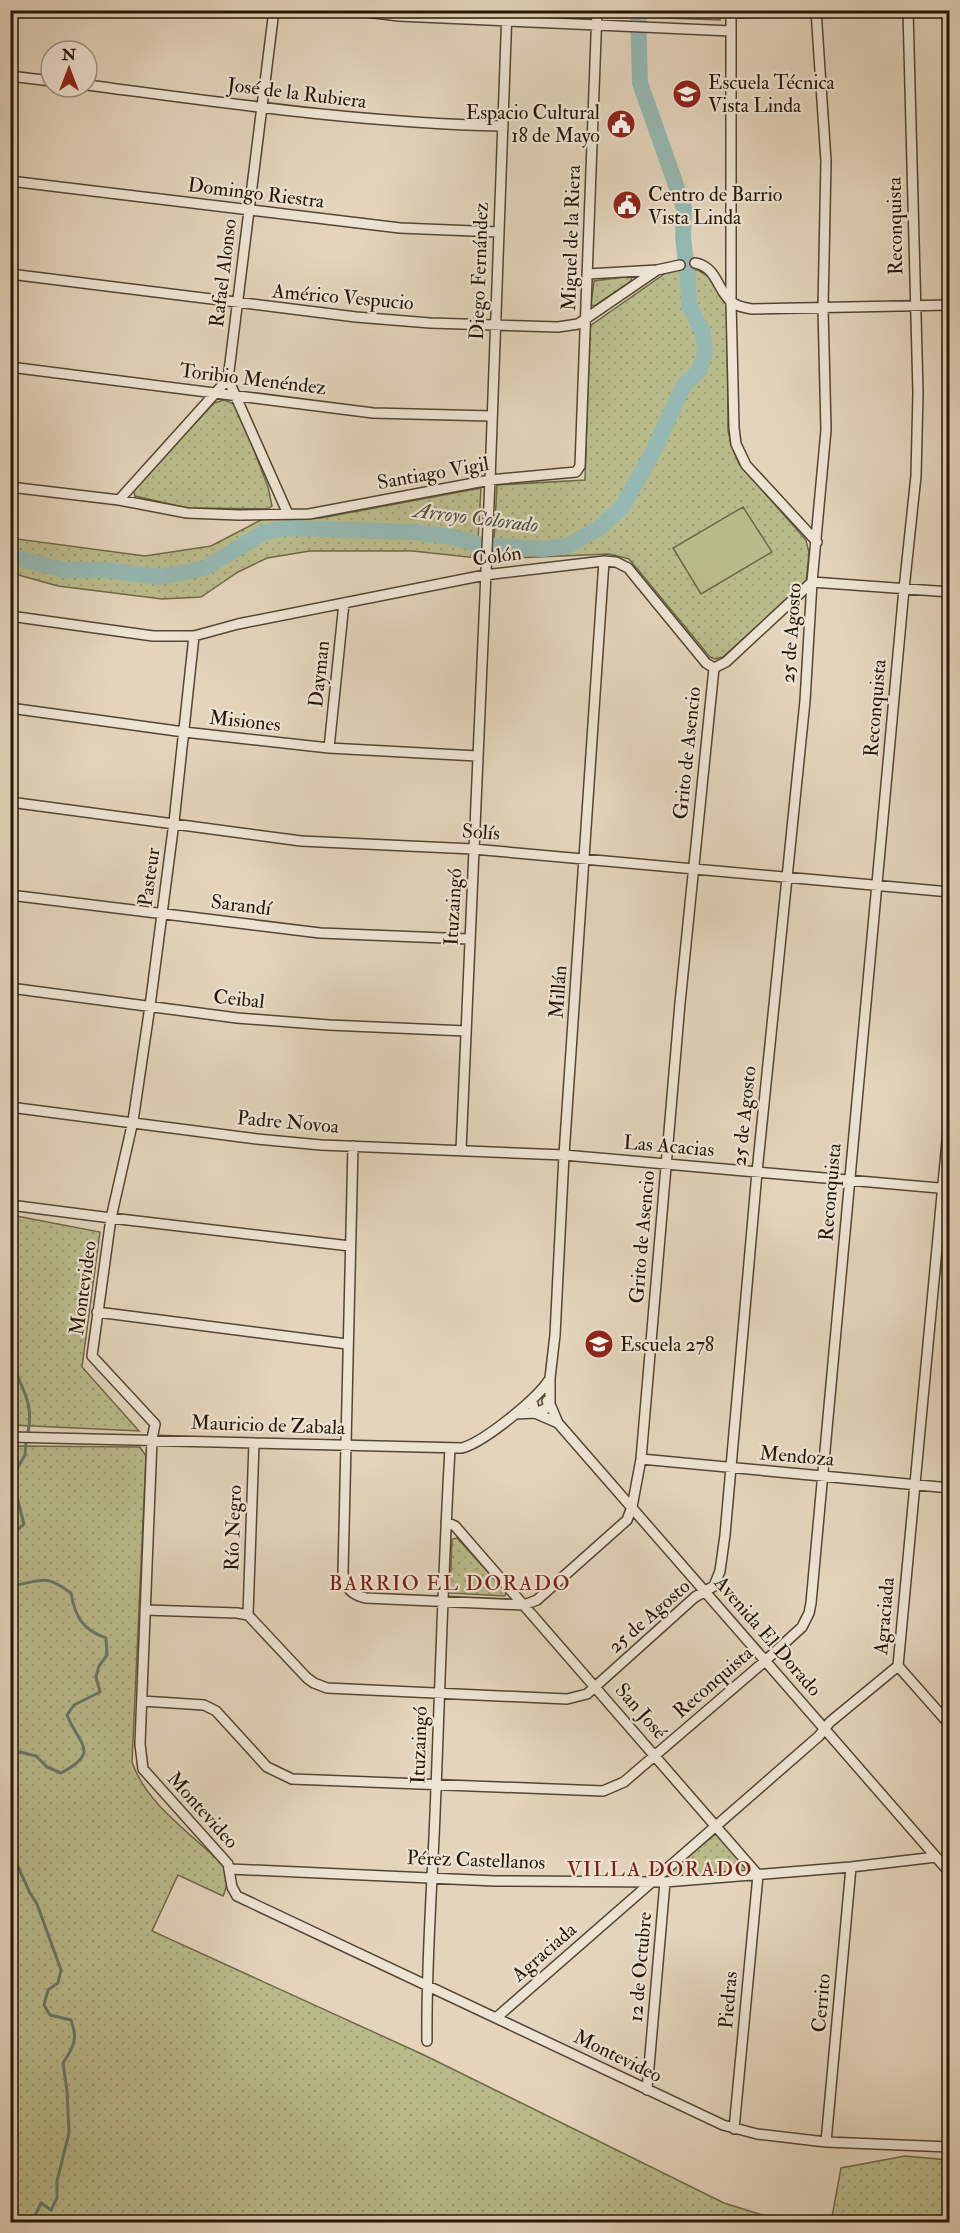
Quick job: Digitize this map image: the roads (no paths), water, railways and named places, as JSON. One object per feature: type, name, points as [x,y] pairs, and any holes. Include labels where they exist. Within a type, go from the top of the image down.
[{"type":"street","name":"Rafael Alonso","points":[[228,379],[274,10]]},
{"type":"street","name":"Diego Fernández","points":[[486,558],[507,10]]},
{"type":"street","name":"Miguel de la Riera","points":[[580,466],[597,10]]},
{"type":"street","points":[[817,542],[746,465],[736,444],[730,302],[731,12],[836,10]]},
{"type":"street","name":"Reconquista","points":[[142,1701],[204,1705],[216,1711],[267,1767],[291,1779],[603,1791],[624,1782],[657,1756],[802,1627],[809,1613],[916,476],[918,393],[908,10]]},
{"type":"street","points":[[351,11],[399,16],[731,31]]},
{"type":"street","name":"25 de Agosto","points":[[249,1615],[307,1678],[321,1687],[567,1699],[587,1694],[695,1597],[714,1586],[720,1571],[757,1172],[805,701],[812,582],[826,430],[823,308],[826,161],[816,11]]},
{"type":"street","points":[[10,75],[39,79]]},
{"type":"street","name":"José de la Rubiera","points":[[99,87],[379,120],[441,125],[503,126]]},
{"type":"street","name":"Domingo Riestra","points":[[10,182],[400,228],[498,232]]},
{"type":"street","points":[[695,263],[710,268],[730,302],[739,307],[752,309],[950,305]]},
{"type":"street","name":"Américo Vespucio","points":[[588,274],[657,270],[680,265]]},
{"type":"street","name":"Américo Vespucio","points":[[10,274],[356,317],[558,327],[578,324],[657,270]]},
{"type":"street","name":"Toribio Menéndez","points":[[10,367],[374,413],[491,416]]},
{"type":"street","points":[[119,500],[228,379],[288,514]]},
{"type":"street","name":"Santiago Vigil","points":[[10,487],[119,500],[187,513],[309,514],[490,480],[572,474],[579,470],[580,466]]},
{"type":"street","name":"Ituzaingó","points":[[461,1150],[486,558]]},
{"type":"street","name":"Colón","points":[[10,616],[153,636],[194,636],[238,624],[485,575],[604,561],[616,562],[628,568],[706,663],[714,668]]},
{"type":"street","name":"Millán","points":[[558,1424],[550,1404],[550,1378],[604,561]]},
{"type":"street","points":[[714,668],[726,662],[812,582],[950,592]]},
{"type":"street","name":"Dayman","points":[[329,748],[344,603]]},
{"type":"street","name":"Pasteur","points":[[133,1121],[174,822],[194,636]]},
{"type":"street","name":"Grito de Asencio","points":[[524,1605],[537,1600],[627,1520],[632,1507],[640,1460],[714,668]]},
{"type":"street","name":"Misiones","points":[[10,708],[184,732],[329,748],[477,756]]},
{"type":"street","name":"Solís","points":[[10,802],[174,822],[301,841],[473,849],[950,892]]},
{"type":"street","name":"Sarandí","points":[[10,895],[321,933],[469,939]]},
{"type":"street","name":"Ceibal","points":[[10,988],[284,1022],[466,1030]]},
{"type":"street","name":"Padre Novoa","points":[[10,1107],[133,1121],[257,1139],[353,1146],[564,1155]]},
{"type":"street","name":"Agraciada","points":[[496,2018],[819,1736],[830,1722],[898,1666],[914,1484],[946,1189],[950,1108]]},
{"type":"street","name":"Montevideo","points":[[133,1121],[111,1218],[92,1356],[155,1424],[152,1439],[140,1753],[143,1769],[228,1864],[232,1887],[237,1896],[734,2129],[826,2142],[950,2148]]},
{"type":"street","points":[[353,1146],[345,1446],[343,1572],[345,1583],[354,1594],[366,1598],[524,1605]]},
{"type":"street","name":"Las Acacias","points":[[564,1155],[946,1189]]},
{"type":"street","points":[[10,1205],[350,1246]]},
{"type":"street","points":[[97,1312],[347,1344]]},
{"type":"street","name":"Mauricio de Zabala","points":[[10,1437],[152,1439],[450,1449],[474,1445],[534,1398],[550,1378]]},
{"type":"street","points":[[513,1414],[535,1413],[550,1404],[545,1399],[534,1398],[535,1413]]},
{"type":"street","points":[[535,1413],[558,1424]]},
{"type":"street","name":"Avenida El Dorado","points":[[558,1424],[950,1873]]},
{"type":"street","name":"Río Negro","points":[[249,1615],[254,1443]]},
{"type":"street","name":"Ituzaingó","points":[[426,2042],[426,1985],[433,1877],[442,1601],[450,1449]]},
{"type":"street","name":"Mendoza","points":[[640,1460],[950,1488]]},
{"type":"street","name":"San José","points":[[446,1522],[455,1526],[758,1875]]},
{"type":"street","points":[[146,1610],[249,1615]]},
{"type":"street","points":[[898,1666],[950,1725]]},
{"type":"street","name":"Pérez Castellanos","points":[[230,1869],[495,1881],[665,1882],[851,1867],[936,1857]]},
{"type":"street","name":"Cerrito","points":[[826,2142],[851,1867]]},
{"type":"street","name":"Piedras","points":[[734,2129],[758,1875]]},
{"type":"street","name":"12 de Octubre","points":[[647,2090],[665,1882]]},
{"type":"waterway","name":"Arroyo Colorado","points":[[10,556],[64,570],[106,570],[161,577],[205,568],[265,532],[287,528],[413,532],[452,537],[482,545],[543,549],[567,546],[598,529],[622,507],[650,458],[684,385],[699,371],[705,352],[703,333],[689,305],[683,237],[684,208],[640,83],[638,10]]},
{"type":"waterway","points":[[10,1356],[25,1392],[30,1420],[28,1432]]},
{"type":"waterway","points":[[10,1536],[24,1524],[13,1482],[25,1455],[26,1442]]},
{"type":"waterway","points":[[10,1584],[13,1586],[44,1580],[55,1583],[71,1593],[81,1622],[91,1631],[106,1638],[107,1655],[99,1666],[96,1677],[100,1692],[74,1705],[67,1715],[84,1747],[84,1753],[80,1759],[61,1773],[47,1767],[36,1756],[20,1752],[12,1757],[10,1764]]},
{"type":"waterway","points":[[10,1837],[13,1856],[37,1904],[61,1970],[58,1983],[48,1990],[44,2005],[50,2015],[71,2020],[74,2032],[72,2047],[63,2063],[69,2133],[57,2181],[57,2198],[51,2210],[41,2203],[32,2222]]},
{"type":"place","name":"Escuela Técnica Vista Linda","points":[[687,94]]},
{"type":"place","name":"Espacio Cultural 18 de Mayo","points":[[621,124]]},
{"type":"place","name":"Centro de Barrio Vista Linda","points":[[627,205]]},
{"type":"place","name":"Escuela 278","points":[[599,1344]]},
{"type":"district","name":"BARRIO EL DORADO","points":[[450,1583]]},
{"type":"district","name":"VILLA DORADO","points":[[660,1869]]}]
